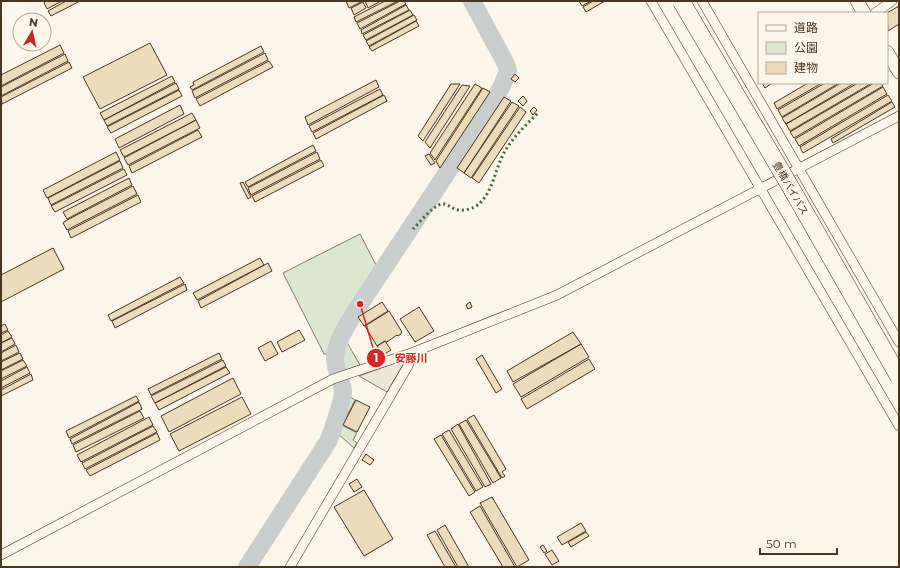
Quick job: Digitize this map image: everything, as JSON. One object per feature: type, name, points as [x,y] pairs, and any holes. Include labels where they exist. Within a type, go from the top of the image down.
[{"type":"highway","name":"豊橋バイパス","points":[[681,1],[790,186],[899,376]]},
{"type":"highway","name":"豊橋バイパス","points":[[689,1],[899,362]]},
{"type":"main road","points":[[857,1],[863,12]]},
{"type":"main road","points":[[888,54],[899,72]]},
{"type":"street","points":[[652,1],[899,426]]},
{"type":"street","points":[[702,1],[899,342]]},
{"type":"street","points":[[876,12],[892,1]]},
{"type":"street","points":[[1,555],[339,377],[414,352],[557,295],[899,116]]},
{"type":"street","points":[[290,567],[408,366],[414,352]]},
{"type":"green space","points":[[360,234],[376,265],[343,319],[329,354],[324,354],[283,273]]},
{"type":"green space","points":[[345,339],[360,365],[340,372],[338,362]]},
{"type":"green space","points":[[345,394],[355,400],[342,425],[357,433],[353,440],[357,443],[354,448],[337,433]]},
{"type":"shaded area","points":[[403,360],[404,363],[387,392],[359,376]]},
{"type":"building","points":[[46,1],[62,1],[47,9],[44,3]]},
{"type":"building","points":[[66,1],[80,1],[52,15],[52,12],[48,11]]},
{"type":"building","points":[[346,1],[363,1],[349,8]]},
{"type":"building","points":[[365,1],[381,1],[368,8]]},
{"type":"building","points":[[385,1],[398,1],[356,22],[354,17]]},
{"type":"building","points":[[400,1],[404,1],[406,4],[360,29],[357,23]]},
{"type":"building","points":[[579,1],[591,1],[582,6]]},
{"type":"building","points":[[593,1],[605,1],[586,12],[583,7]]},
{"type":"building","points":[[363,2],[366,8],[354,15],[351,8]]},
{"type":"building","points":[[406,5],[409,10],[362,34],[361,30]]},
{"type":"building","points":[[899,6],[899,24],[888,31],[888,12]]},
{"type":"building","points":[[410,10],[413,15],[366,40],[363,35]]},
{"type":"building","points":[[414,15],[417,20],[369,46],[366,41]]},
{"type":"building","points":[[416,21],[419,26],[372,51],[369,47]]},
{"type":"building","points":[[150,43],[167,75],[100,109],[83,77]]},
{"type":"building","points":[[60,45],[64,53],[1,86],[1,75],[46,52],[52,52],[52,49]]},
{"type":"building","points":[[261,46],[264,52],[192,90],[190,87],[194,85],[193,82]]},
{"type":"building","points":[[265,53],[268,60],[195,98],[192,91]]},
{"type":"building","points":[[65,54],[68,61],[1,96],[1,87]]},
{"type":"building","points":[[269,61],[273,67],[200,106],[196,99]]},
{"type":"building","points":[[69,62],[72,68],[2,104],[1,97]]},
{"type":"building","points":[[515,74],[519,78],[515,82],[511,79]]},
{"type":"building","points":[[172,76],[175,82],[104,120],[100,113]]},
{"type":"building","points":[[376,80],[379,87],[308,125],[305,117]]},
{"type":"building","points":[[176,83],[179,89],[107,126],[104,120]]},
{"type":"building","points":[[451,84],[460,84],[423,141],[418,136]]},
{"type":"building","points":[[475,84],[482,88],[435,160],[430,153]]},
{"type":"building","points":[[763,84],[771,84],[765,88]]},
{"type":"building","points":[[806,84],[820,84],[777,109],[774,103]]},
{"type":"building","points":[[823,84],[837,84],[782,117],[778,110]]},
{"type":"building","points":[[839,84],[853,84],[786,124],[782,118]]},
{"type":"building","points":[[856,84],[870,84],[790,131],[786,124]]},
{"type":"building","points":[[872,84],[882,84],[883,86],[794,138],[790,132]]},
{"type":"building","points":[[462,85],[470,86],[430,148],[425,142]]},
{"type":"building","points":[[883,87],[887,94],[799,146],[795,139]]},
{"type":"building","points":[[483,88],[490,92],[440,168],[436,161]]},
{"type":"building","points":[[380,89],[383,95],[312,132],[309,126]]},
{"type":"building","points":[[179,90],[182,96],[111,133],[107,127]]},
{"type":"building","points":[[384,95],[387,101],[316,139],[313,133]]},
{"type":"building","points":[[888,95],[892,101],[803,153],[800,147]]},
{"type":"building","points":[[523,96],[527,101],[523,106],[518,101]]},
{"type":"building","points":[[504,97],[511,101],[464,173],[457,168]]},
{"type":"building","points":[[512,102],[519,106],[471,178],[464,173]]},
{"type":"building","points":[[892,102],[895,107],[833,143],[831,139]]},
{"type":"building","points":[[180,105],[184,114],[119,148],[115,139]]},
{"type":"building","points":[[520,107],[526,112],[479,183],[472,178]]},
{"type":"building","points":[[534,107],[537,110],[533,115],[530,111]]},
{"type":"building","points":[[192,113],[196,120],[124,157],[120,150]]},
{"type":"building","points":[[196,120],[200,128],[128,165],[124,158]]},
{"type":"building","points":[[198,130],[202,137],[132,173],[129,166]]},
{"type":"building","points":[[313,145],[316,151],[248,187],[245,182]]},
{"type":"building","points":[[116,152],[120,160],[47,198],[43,190]]},
{"type":"building","points":[[317,152],[320,159],[251,195],[248,188]]},
{"type":"building","points":[[429,154],[435,163],[431,165],[425,156]]},
{"type":"building","points":[[321,160],[324,166],[255,202],[252,196]]},
{"type":"building","points":[[120,161],[123,168],[51,205],[48,198]]},
{"type":"building","points":[[124,169],[127,175],[55,212],[51,206]]},
{"type":"building","points":[[129,178],[132,185],[67,219],[63,212]]},
{"type":"building","points":[[243,182],[251,197],[248,199],[240,183]]},
{"type":"building","points":[[133,186],[137,194],[67,230],[63,223],[67,220]]},
{"type":"building","points":[[138,195],[141,202],[71,238],[68,231]]},
{"type":"building","points":[[53,248],[64,269],[1,302],[1,275]]},
{"type":"building","points":[[260,258],[264,265],[197,300],[193,293]]},
{"type":"building","points":[[268,263],[272,271],[201,308],[198,301]]},
{"type":"building","points":[[180,277],[184,283],[111,321],[108,315]]},
{"type":"building","points":[[185,284],[187,290],[115,328],[112,321]]},
{"type":"building","points":[[382,302],[388,311],[364,326],[358,317]]},
{"type":"building","points":[[470,302],[472,307],[468,309],[466,305]]},
{"type":"building","points":[[419,307],[434,331],[415,342],[400,319]]},
{"type":"building","points":[[389,311],[402,332],[398,336],[397,335],[387,342],[385,341],[377,346],[365,326]]},
{"type":"building","points":[[5,324],[8,330],[1,333],[1,326]]},
{"type":"building","points":[[299,330],[305,340],[282,352],[277,342]]},
{"type":"building","points":[[8,331],[12,337],[1,343],[1,335]]},
{"type":"building","points":[[573,332],[581,344],[513,382],[507,371]]},
{"type":"building","points":[[12,338],[15,344],[1,352],[1,343]]},
{"type":"building","points":[[271,341],[278,354],[265,361],[258,348]]},
{"type":"building","points":[[385,341],[391,350],[383,355],[377,346]]},
{"type":"building","points":[[581,344],[589,357],[521,397],[513,384]]},
{"type":"building","points":[[16,345],[19,352],[1,361],[1,353]]},
{"type":"building","points":[[20,353],[23,359],[1,370],[1,362]]},
{"type":"building","points":[[219,353],[222,359],[151,395],[148,389]]},
{"type":"building","points":[[482,355],[502,389],[496,393],[476,359]]},
{"type":"building","points":[[589,359],[595,369],[527,409],[521,399]]},
{"type":"building","points":[[23,360],[27,366],[1,379],[1,371]]},
{"type":"building","points":[[223,360],[226,366],[155,403],[151,396]]},
{"type":"building","points":[[27,367],[30,373],[1,388],[1,381]]},
{"type":"building","points":[[226,367],[230,373],[159,410],[155,403]]},
{"type":"building","points":[[31,374],[33,380],[1,396],[1,390]]},
{"type":"building","points":[[233,378],[241,394],[169,432],[161,416]]},
{"type":"building","points":[[136,396],[139,401],[69,438],[66,431]]},
{"type":"building","points":[[242,397],[251,414],[179,451],[170,434]]},
{"type":"building","points":[[356,400],[370,407],[357,432],[343,425]]},
{"type":"building","points":[[139,402],[142,409],[72,444],[70,439]]},
{"type":"building","points":[[140,411],[144,418],[76,452],[73,445]]},
{"type":"building","points":[[474,415],[506,469],[502,472],[505,476],[502,478],[467,419]]},
{"type":"building","points":[[149,417],[153,425],[81,462],[77,455]]},
{"type":"building","points":[[466,420],[501,478],[493,483],[459,424]]},
{"type":"building","points":[[458,424],[491,484],[485,487],[451,429]]},
{"type":"building","points":[[153,426],[157,432],[85,469],[82,463]]},
{"type":"building","points":[[449,430],[483,487],[476,491],[442,434]]},
{"type":"building","points":[[157,433],[160,440],[90,476],[86,470]]},
{"type":"building","points":[[441,435],[475,492],[469,496],[434,439]]},
{"type":"building","points":[[366,454],[374,460],[370,465],[362,460]]},
{"type":"building","points":[[357,479],[362,487],[354,492],[349,484]]},
{"type":"building","points":[[364,490],[393,539],[364,556],[334,507]]},
{"type":"building","points":[[492,497],[529,560],[517,567],[480,503]]},
{"type":"building","points":[[480,506],[515,567],[503,567],[470,512]]},
{"type":"building","points":[[581,523],[586,531],[562,545],[557,537]]},
{"type":"building","points":[[445,525],[469,567],[458,567],[437,530]]},
{"type":"building","points":[[435,531],[456,567],[445,567],[427,535]]},
{"type":"building","points":[[586,532],[589,536],[571,547],[568,542]]},
{"type":"building","points":[[543,545],[547,551],[544,553],[540,547]]},
{"type":"building","points":[[552,550],[559,561],[552,565],[545,554]]},
{"type":"waterway","points":[[247,567],[329,440],[343,392],[335,359],[338,345],[344,330],[484,117],[502,86],[508,71],[506,64],[472,1]]},
{"type":"hedge","points":[[413,229],[430,211],[441,204],[445,204],[455,209],[464,210],[480,203],[485,197],[505,151],[512,140],[539,112]]},
{"type":"place","name":"安藤川","points":[[360,304]]}]
